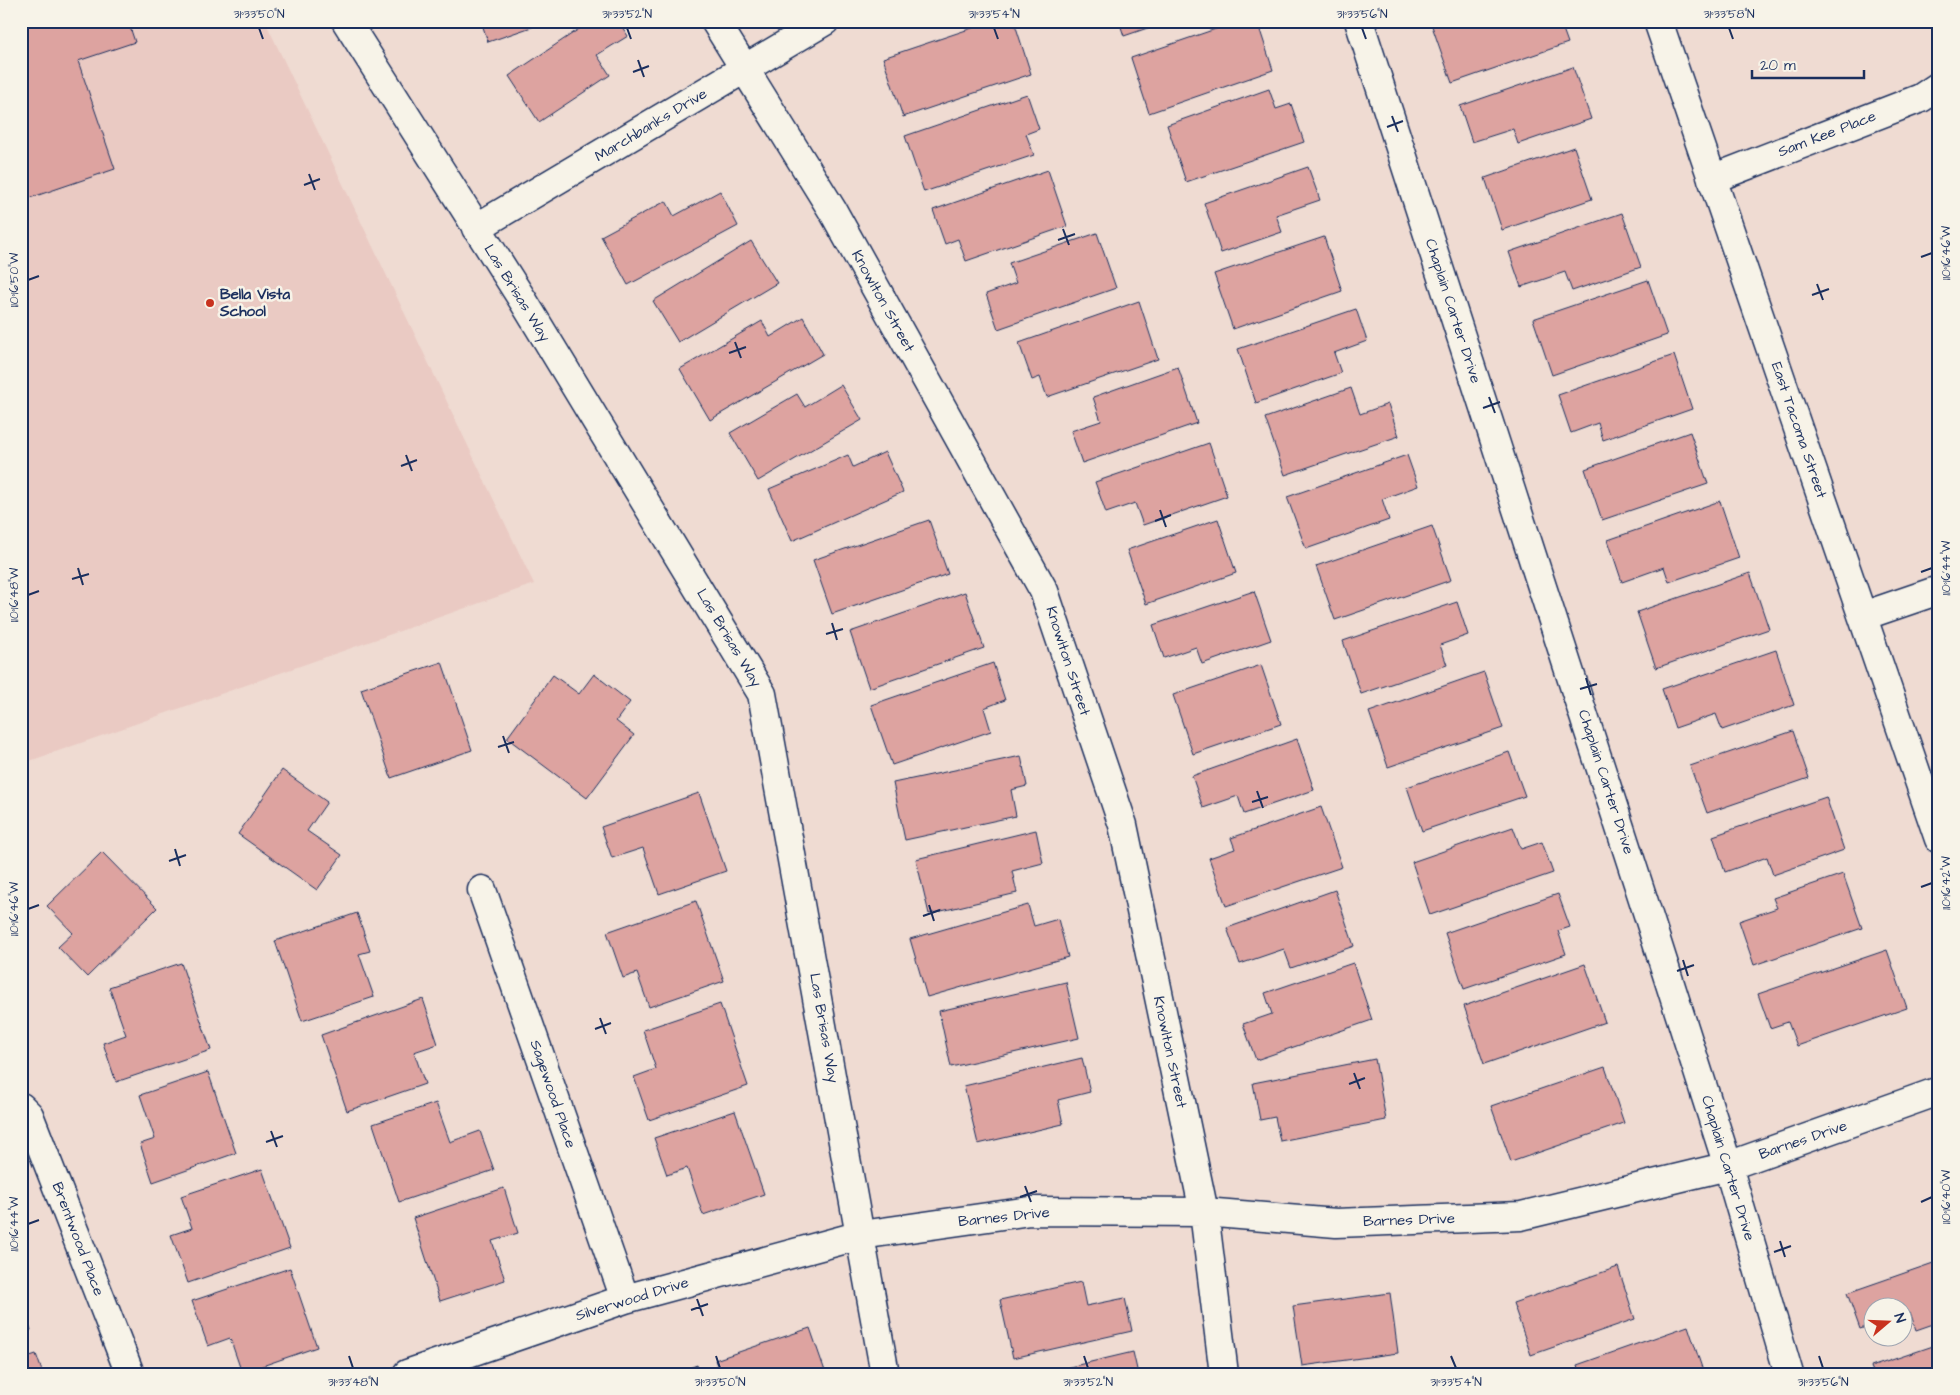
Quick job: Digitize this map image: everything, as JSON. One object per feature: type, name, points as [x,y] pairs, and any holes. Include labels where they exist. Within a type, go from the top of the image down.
[{"type":"street","name":"Las Brisas Way","points":[[346,21],[529,310],[762,694],[885,1374]]},
{"type":"street","name":"Knowlton Street","points":[[715,21],[834,213],[1044,591],[1123,825],[1204,1212],[1224,1374]]},
{"type":"street","name":"Marchbanks Drive","points":[[476,228],[825,21]]},
{"type":"street","name":"Chaplain Carter Drive","points":[[1359,21],[1640,889],[1728,1166],[1789,1374]]},
{"type":"street","name":"East Tacoma Street","points":[[1658,21],[1939,839]]},
{"type":"street","name":"Sam Kee Place","points":[[1712,179],[1921,98],[1939,86]]},
{"type":"street","points":[[1862,616],[1939,590]]},
{"type":"street","name":"Sagewood Place","points":[[482,890],[625,1299]]},
{"type":"street","name":"Barnes Drive","points":[[861,1235],[1030,1211],[1204,1212],[1336,1222],[1521,1216],[1728,1166],[1939,1091]]},
{"type":"street","name":"Brentwood Place","points":[[21,1107],[29,1114],[130,1374]]},
{"type":"street","name":"Silverwood Drive","points":[[407,1374],[625,1299],[861,1235]]},
{"type":"shaded area","name":"Bella Vista School","points":[[21,21],[265,21],[534,584],[21,764]]},
{"type":"building","points":[[21,21],[128,21],[135,42],[78,61],[115,169],[21,201]]},
{"type":"building","points":[[481,21],[549,21],[488,42]]},
{"type":"building","points":[[591,21],[618,21],[628,36],[597,55],[610,75],[539,122],[509,76]]},
{"type":"building","points":[[993,21],[1014,21],[1031,74],[903,117],[883,58]]},
{"type":"building","points":[[1119,21],[1168,21],[1124,36]]},
{"type":"building","points":[[1239,21],[1257,21],[1273,70],[1149,113],[1131,58]]},
{"type":"building","points":[[1446,21],[1560,21],[1568,43],[1452,83],[1432,26]]},
{"type":"building","points":[[1573,67],[1591,119],[1518,144],[1513,129],[1472,142],[1460,106]]},
{"type":"building","points":[[1269,89],[1276,109],[1291,104],[1304,142],[1186,182],[1167,125]]},
{"type":"building","points":[[1027,94],[1039,129],[1026,134],[1034,155],[924,192],[905,136]]},
{"type":"building","points":[[1574,147],[1592,199],[1502,230],[1485,178]]},
{"type":"building","points":[[1308,167],[1320,200],[1276,215],[1282,232],[1221,253],[1204,203]]},
{"type":"building","points":[[1048,170],[1067,226],[966,261],[958,239],[945,244],[933,210]]},
{"type":"building","points":[[720,191],[738,226],[628,285],[601,236],[666,201],[674,216]]},
{"type":"building","points":[[1622,213],[1641,267],[1572,291],[1565,272],[1521,287],[1509,252]]},
{"type":"building","points":[[1097,233],[1116,288],[998,329],[986,294],[1016,283],[1009,263]]},
{"type":"building","points":[[1324,237],[1342,291],[1233,329],[1214,274]]},
{"type":"building","points":[[751,241],[777,283],[678,342],[653,301]]},
{"type":"building","points":[[1648,280],[1667,335],[1552,375],[1533,319]]},
{"type":"building","points":[[1139,301],[1158,359],[1047,397],[1040,377],[1032,380],[1019,343]]},
{"type":"building","points":[[1356,309],[1367,341],[1334,353],[1341,373],[1256,403],[1238,349]]},
{"type":"building","points":[[803,317],[823,354],[710,420],[680,369],[762,321],[770,337]]},
{"type":"building","points":[[1674,355],[1692,409],[1603,440],[1598,423],[1571,433],[1558,395]]},
{"type":"building","points":[[1178,367],[1197,423],[1082,463],[1071,431],[1101,421],[1093,397]]},
{"type":"building","points":[[841,385],[862,420],[758,481],[730,433],[797,394],[805,407]]},
{"type":"building","points":[[1351,388],[1360,414],[1388,404],[1399,436],[1285,475],[1265,418]]},
{"type":"building","points":[[1690,432],[1708,484],[1602,520],[1585,469]]},
{"type":"building","points":[[1209,443],[1227,496],[1143,525],[1135,503],[1106,513],[1095,482]]},
{"type":"building","points":[[885,452],[903,492],[792,541],[769,489],[848,455],[853,467]]},
{"type":"building","points":[[1407,455],[1418,486],[1382,499],[1389,520],[1306,549],[1287,497]]},
{"type":"building","points":[[1720,501],[1739,558],[1669,582],[1664,567],[1622,582],[1608,540]]},
{"type":"building","points":[[1218,519],[1236,573],[1146,604],[1127,550]]},
{"type":"building","points":[[929,520],[948,574],[832,614],[813,560]]},
{"type":"building","points":[[1432,526],[1451,580],[1335,620],[1316,566]]},
{"type":"building","points":[[1750,573],[1769,629],[1656,668],[1637,612]]},
{"type":"building","points":[[1254,591],[1271,640],[1202,664],[1196,647],[1164,658],[1153,625]]},
{"type":"building","points":[[965,592],[984,648],[869,688],[850,632]]},
{"type":"building","points":[[1457,602],[1468,635],[1440,645],[1447,665],[1361,694],[1343,641]]},
{"type":"building","points":[[1776,650],[1794,705],[1722,730],[1716,714],[1675,728],[1662,689]]},
{"type":"building","points":[[442,662],[472,750],[391,778],[361,689]]},
{"type":"building","points":[[993,663],[1005,700],[984,708],[991,731],[892,765],[871,705]]},
{"type":"building","points":[[1261,665],[1281,724],[1193,754],[1173,695]]},
{"type":"building","points":[[1484,672],[1503,728],[1388,767],[1369,712]]},
{"type":"building","points":[[594,674],[630,702],[616,721],[634,735],[587,798],[507,738],[553,675],[579,694]]},
{"type":"building","points":[[1793,731],[1809,778],[1707,813],[1690,766]]},
{"type":"building","points":[[1297,739],[1314,790],[1244,814],[1238,796],[1203,808],[1192,776]]},
{"type":"building","points":[[1509,752],[1525,796],[1422,831],[1407,787]]},
{"type":"building","points":[[1021,756],[1027,786],[1011,790],[1016,816],[905,840],[893,783]]},
{"type":"building","points":[[282,770],[327,802],[307,831],[342,855],[317,890],[238,834]]},
{"type":"building","points":[[699,793],[726,871],[659,894],[643,848],[612,858],[601,827]]},
{"type":"building","points":[[1826,797],[1844,850],[1773,875],[1767,857],[1725,872],[1713,836]]},
{"type":"building","points":[[1321,807],[1342,867],[1226,906],[1209,858],[1235,849],[1231,838]]},
{"type":"building","points":[[1513,827],[1521,849],[1542,842],[1553,873],[1430,915],[1412,862]]},
{"type":"building","points":[[1036,830],[1043,863],[1012,871],[1017,893],[929,914],[916,859]]},
{"type":"building","points":[[102,852],[157,908],[87,977],[58,947],[73,933],[47,906]]},
{"type":"building","points":[[1843,874],[1862,928],[1754,965],[1739,921],[1777,908],[1773,898]]},
{"type":"building","points":[[1335,890],[1354,946],[1291,968],[1284,949],[1240,964],[1227,928]]},
{"type":"building","points":[[1558,894],[1570,927],[1558,931],[1566,954],[1464,989],[1445,933]]},
{"type":"building","points":[[696,901],[724,981],[649,1007],[637,973],[623,978],[607,932]]},
{"type":"building","points":[[1028,905],[1034,926],[1058,919],[1068,957],[927,997],[910,939]]},
{"type":"building","points":[[357,913],[370,951],[359,954],[374,997],[302,1021],[275,941]]},
{"type":"building","points":[[1887,950],[1907,1008],[1797,1046],[1788,1022],[1770,1028],[1758,994]]},
{"type":"building","points":[[181,963],[211,1050],[116,1082],[103,1043],[126,1035],[109,987]]},
{"type":"building","points":[[1353,963],[1372,1020],[1256,1060],[1243,1024],[1272,1014],[1265,993]]},
{"type":"building","points":[[1585,964],[1605,1022],[1484,1064],[1464,1006]]},
{"type":"building","points":[[1066,982],[1079,1038],[951,1067],[939,1011]]},
{"type":"building","points":[[423,999],[438,1044],[414,1052],[425,1084],[347,1111],[321,1035]]},
{"type":"building","points":[[720,1004],[748,1086],[649,1120],[634,1077],[656,1069],[643,1030]]},
{"type":"building","points":[[1082,1058],[1090,1092],[1058,1100],[1063,1124],[978,1144],[964,1086]]},
{"type":"building","points":[[1375,1059],[1386,1120],[1280,1141],[1275,1117],[1260,1120],[1253,1083]]},
{"type":"building","points":[[1605,1067],[1624,1123],[1511,1162],[1491,1106]]},
{"type":"building","points":[[208,1072],[236,1153],[153,1182],[140,1144],[155,1139],[140,1095]]},
{"type":"building","points":[[436,1103],[450,1142],[480,1131],[494,1170],[399,1202],[373,1124]]},
{"type":"building","points":[[735,1111],[764,1194],[703,1215],[687,1168],[667,1175],[654,1138]]},
{"type":"building","points":[[262,1169],[290,1248],[188,1283],[171,1235],[192,1228],[181,1196]]},
{"type":"building","points":[[504,1188],[518,1233],[492,1241],[505,1280],[440,1301],[413,1218]]},
{"type":"building","points":[[1939,1261],[1939,1322],[1916,1330],[1912,1318],[1912,1298],[1862,1298],[1862,1328],[1860,1329],[1847,1293]]},
{"type":"building","points":[[1618,1267],[1635,1319],[1531,1355],[1513,1303]]},
{"type":"building","points":[[290,1268],[317,1347],[242,1373],[230,1338],[208,1346],[192,1301]]},
{"type":"building","points":[[1081,1282],[1086,1306],[1125,1298],[1132,1331],[1013,1358],[1000,1300]]},
{"type":"building","points":[[1390,1293],[1398,1353],[1302,1366],[1293,1306]]},
{"type":"building","points":[[21,1302],[31,1330],[21,1334]]},
{"type":"building","points":[[1688,1326],[1704,1374],[1580,1374],[1577,1365]]},
{"type":"building","points":[[810,1328],[826,1374],[720,1374],[715,1360]]},
{"type":"building","points":[[1939,1344],[1939,1374],[1874,1374],[1871,1367]]},
{"type":"building","points":[[1133,1352],[1138,1374],[1040,1374]]},
{"type":"building","points":[[36,1354],[43,1374],[21,1374],[21,1359]]},
{"type":"building","points":[[697,1365],[700,1374],[673,1374]]},
{"type":"building","points":[[1424,1370],[1425,1374],[1400,1374]]},
{"type":"place","name":"Bella Vista School","points":[[210,303]]}]
